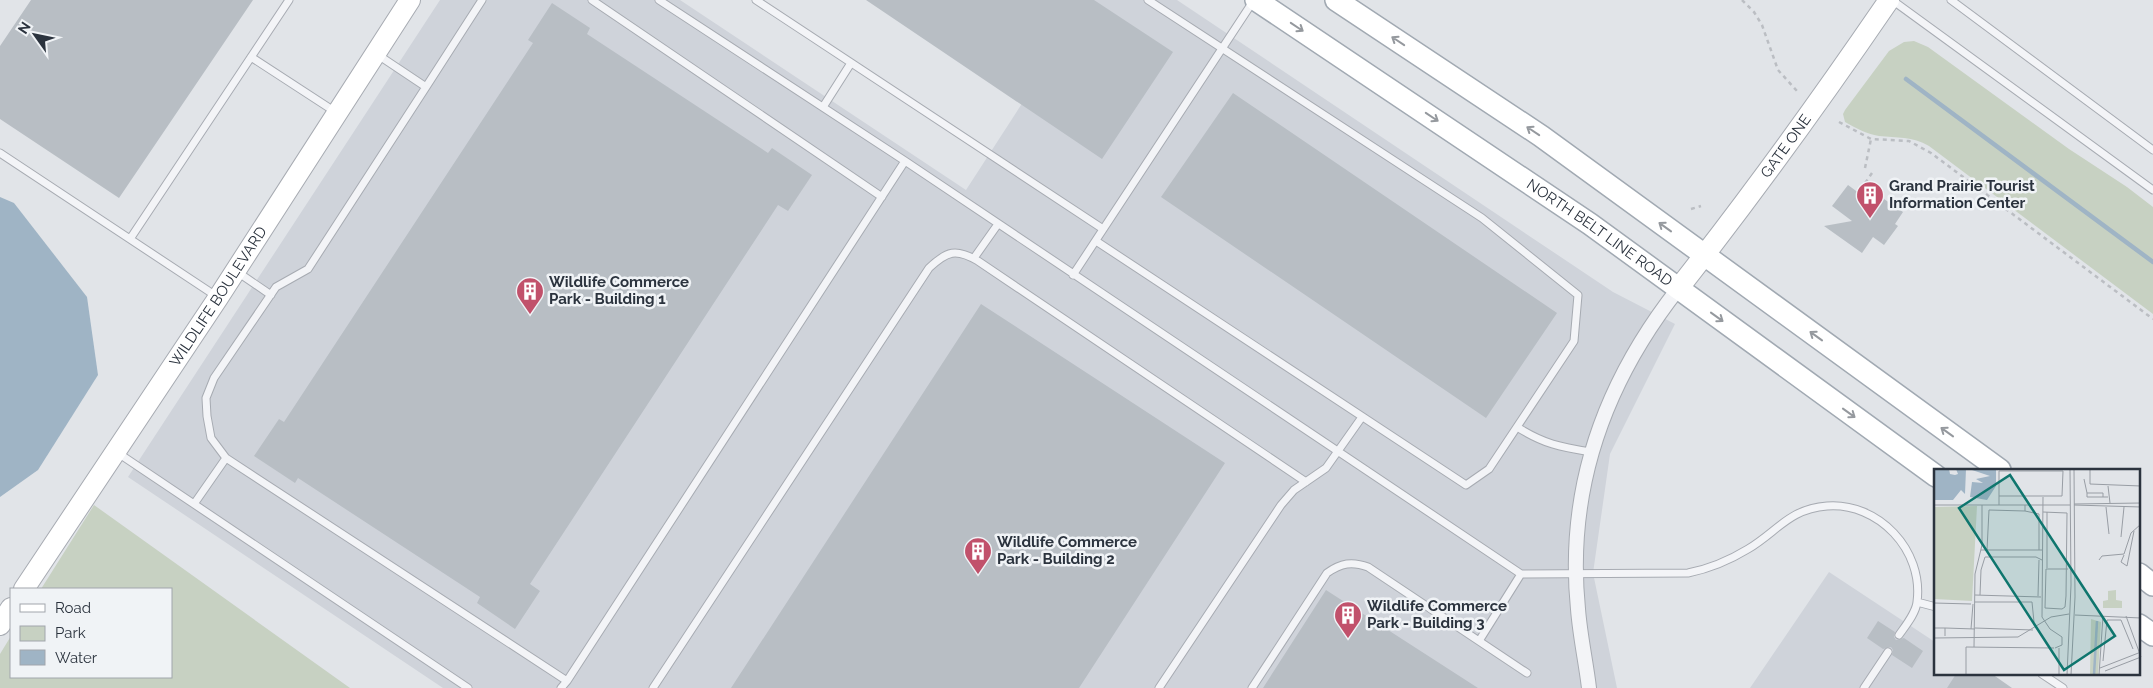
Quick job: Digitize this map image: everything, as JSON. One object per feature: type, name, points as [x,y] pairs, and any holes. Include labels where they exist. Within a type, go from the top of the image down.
[{"type":"main road","name":"NORTH BELT LINE ROAD","points":[[1255,0],[1533,185],[1934,475]]},
{"type":"main road","points":[[1336,0],[1541,136],[1999,469]]},
{"type":"main road","points":[[2140,575],[2153,585]]},
{"type":"main road","points":[[2140,626],[2153,635]]},
{"type":"street","name":"WILDLIFE BOULEVARD","points":[[25,588],[218,298],[410,0]]},
{"type":"street","name":"GATE ONE","points":[[1678,288],[1842,70],[1891,0]]},
{"type":"street","points":[[1589,688],[1577,608],[1577,528],[1582,487],[1600,422],[1620,376],[1654,320],[1678,288]]},
{"type":"street","points":[[0,625],[10,610]]},
{"type":"lane","points":[[130,239],[289,0]]},
{"type":"lane","points":[[482,0],[308,269],[282,284],[272,295],[214,378],[206,398],[210,438],[226,458],[567,681]]},
{"type":"lane","points":[[592,0],[882,198]]},
{"type":"lane","points":[[659,0],[905,161],[1337,453],[1521,574],[1673,574],[1700,571],[1748,549],[1801,511],[1828,506],[1841,506],[1872,516],[1889,527],[1910,555],[1914,568],[1917,602],[1910,618],[1899,635]]},
{"type":"lane","points":[[756,0],[1103,229]]},
{"type":"lane","points":[[1096,241],[1466,485],[1489,469],[1574,341],[1578,295],[1482,218],[1148,0]]},
{"type":"lane","points":[[1073,275],[1255,0]]},
{"type":"lane","points":[[1891,0],[2153,190]]},
{"type":"lane","points":[[1951,0],[2153,150]]},
{"type":"lane","points":[[375,54],[426,87]]},
{"type":"lane","points":[[251,57],[337,113]]},
{"type":"lane","points":[[822,107],[851,63]]},
{"type":"lane","points":[[0,153],[218,298]]},
{"type":"lane","points":[[561,688],[905,161]]},
{"type":"lane","points":[[974,258],[998,224]]},
{"type":"lane","points":[[653,688],[929,268],[941,257],[953,252],[964,253],[974,258],[1306,482]]},
{"type":"lane","points":[[235,271],[272,295]]},
{"type":"lane","points":[[1160,688],[1280,505],[1294,490],[1326,468],[1362,417]]},
{"type":"lane","points":[[1516,427],[1537,440],[1555,446],[1591,452]]},
{"type":"lane","points":[[115,451],[468,688]]},
{"type":"lane","points":[[194,504],[226,458]]},
{"type":"lane","points":[[1252,688],[1327,573],[1344,563],[1368,567],[1527,673]]},
{"type":"lane","points":[[1479,641],[1521,574]]},
{"type":"lane","points":[[1917,602],[1934,606]]},
{"type":"lane","points":[[1864,688],[1888,652]]},
{"type":"lane","points":[[2045,676],[2063,688]]},
{"type":"path","points":[[1742,0],[1754,12],[1762,25],[1778,70],[1796,90]]},
{"type":"path","points":[[1839,122],[1871,139],[1909,141],[1931,153],[2153,319]]},
{"type":"path","points":[[1865,168],[1871,139]]},
{"type":"path","points":[[1872,173],[1861,189],[1878,207]]},
{"type":"path","points":[[1691,209],[1701,206]]},
{"type":"shaded area","points":[[440,0],[680,0],[966,190],[1089,0],[1177,0],[1613,292],[1675,324],[1610,454],[1593,573],[1617,688],[443,688],[128,477]]},
{"type":"shaded area","points":[[1829,572],[1934,641],[1934,676],[1988,676],[2005,688],[1750,688]]},
{"type":"green space","points":[[1914,41],[1928,47],[2153,207],[2153,314],[1929,146],[1910,139],[1870,134],[1845,122],[1843,114],[1845,110],[1889,51],[1904,42]]},
{"type":"green space","points":[[94,505],[350,688],[0,688],[0,654],[10,638],[10,678],[172,678],[172,588],[42,588]]},
{"type":"water","points":[[0,197],[14,203],[87,297],[98,375],[38,470],[0,497]]},
{"type":"building","points":[[31,0],[253,0],[119,198],[0,119],[0,46]]},
{"type":"building","points":[[866,0],[1094,0],[1173,52],[1102,159]]},
{"type":"building","name":"Wildlife Commerce Park - Building 1","points":[[552,3],[590,28],[587,34],[768,153],[772,148],[812,175],[788,211],[778,205],[530,584],[540,591],[515,629],[477,603],[480,597],[298,478],[295,483],[254,456],[279,419],[284,422],[533,43],[528,40]]},
{"type":"building","points":[[1233,93],[1557,313],[1486,418],[1161,197]]},
{"type":"building","name":"Grand Prairie Tourist Information Center","points":[[1848,185],[1878,207],[1884,199],[1903,212],[1895,224],[1898,226],[1884,245],[1873,237],[1862,253],[1824,226],[1852,221],[1832,206]]},
{"type":"building","name":"Wildlife Commerce Park - Building 2","points":[[981,304],[1225,463],[1079,688],[731,688]]},
{"type":"building","name":"Wildlife Commerce Park - Building 3","points":[[1326,590],[1478,688],[1263,688]]},
{"type":"building","points":[[1878,621],[1895,632],[1894,637],[1896,640],[1904,638],[1923,651],[1912,668],[1892,655],[1893,650],[1891,647],[1883,649],[1867,638]]},
{"type":"building","points":[[1955,676],[1995,676],[2012,688],[1947,688]]},
{"type":"waterway","points":[[1906,79],[2153,262]]},
{"type":"place","name":"Grand Prairie Tourist Information Center","points":[[1870,219]]},
{"type":"place","name":"Wildlife Commerce Park - Building 1","points":[[530,315]]},
{"type":"place","name":"Wildlife Commerce Park - Building 2","points":[[978,575]]},
{"type":"place","name":"Wildlife Commerce Park - Building 3","points":[[1348,639]]}]
